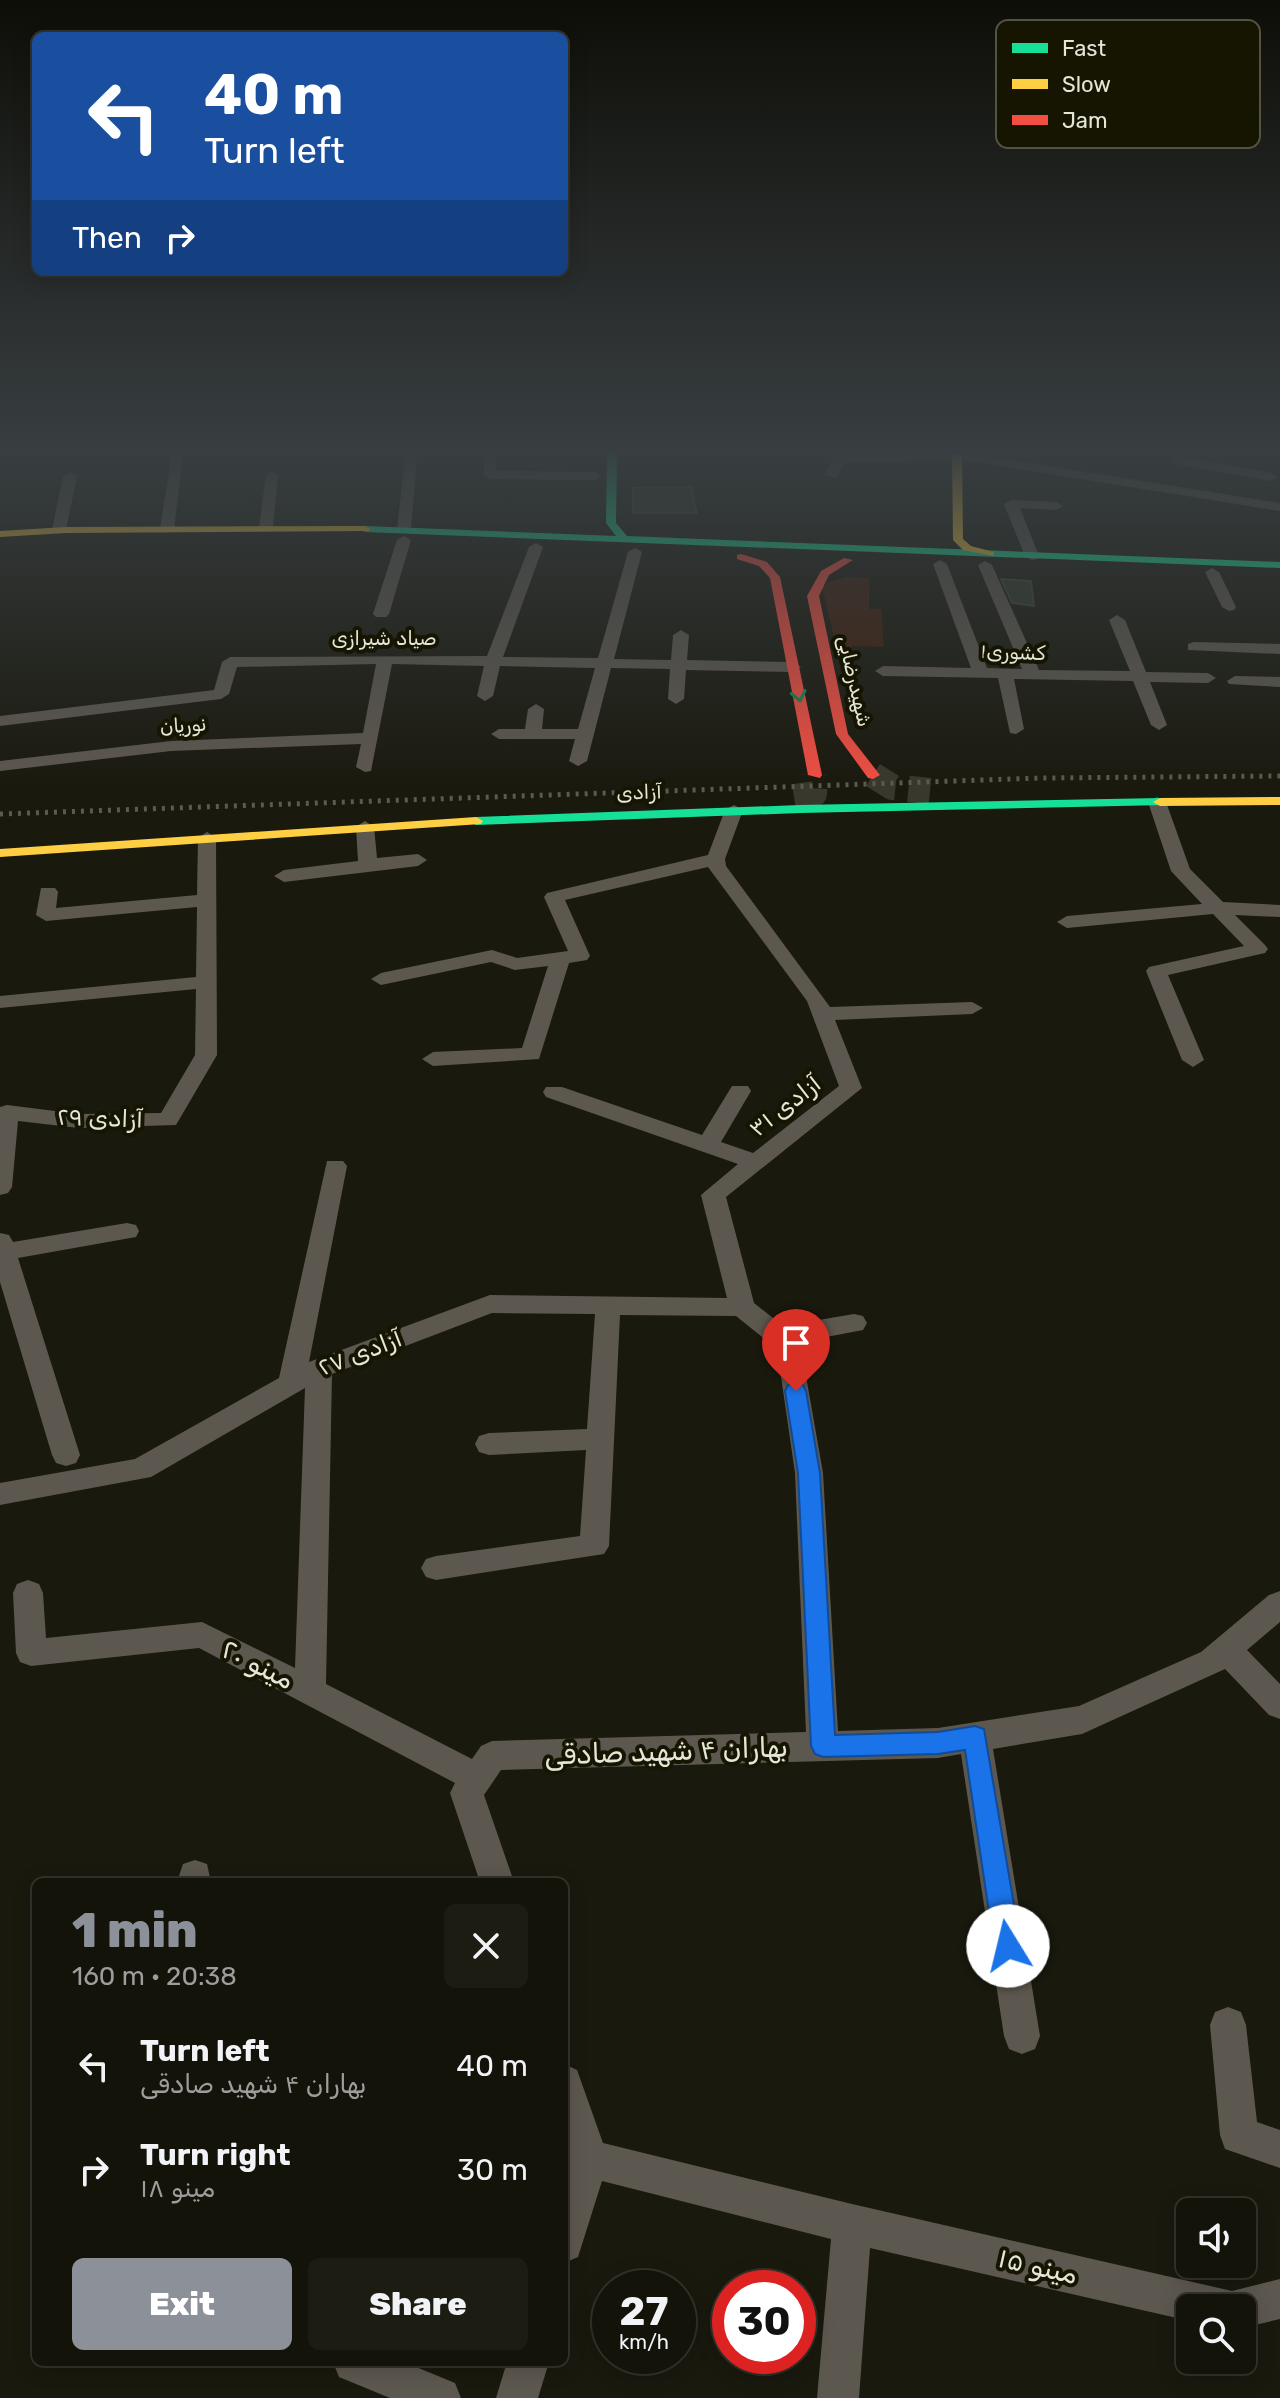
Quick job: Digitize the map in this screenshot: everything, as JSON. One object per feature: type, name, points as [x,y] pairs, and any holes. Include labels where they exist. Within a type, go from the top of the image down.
[{"type":"main road","points":[[764,565],[775,577],[815,775]]},
{"type":"main road","points":[[775,577],[806,575],[837,565]]},
{"type":"main road","points":[[1079,565],[1280,575]]},
{"type":"main road","name":"شهیدرضایی","points":[[806,575],[842,734],[873,775]]},
{"type":"main road","points":[[808,735],[842,734]]},
{"type":"main road","points":[[930,791],[1053,793],[1096,803]]},
{"type":"main road","points":[[598,816],[599,803],[613,801],[794,797]]},
{"type":"main road","name":"آزادی","points":[[0,853],[365,827],[734,810],[1280,801]]},
{"type":"street","points":[[381,614],[395,565]]},
{"type":"street","points":[[485,696],[493,661],[529,565]]},
{"type":"street","points":[[578,761],[632,565]]},
{"type":"street","points":[[940,565],[981,674]]},
{"type":"street","points":[[989,565],[1033,675]]},
{"type":"street","points":[[1212,572],[1229,607]]},
{"type":"street","points":[[1117,620],[1143,678],[1159,725]]},
{"type":"street","points":[[676,699],[681,635]]},
{"type":"street","points":[[1194,647],[1280,649]]},
{"type":"street","points":[[365,767],[385,659]]},
{"type":"street","name":"صیاد شیرازی","points":[[0,721],[221,694],[230,662],[385,659],[793,667]]},
{"type":"street","name":"کشوری۱","points":[[883,671],[1208,678]]},
{"type":"street","points":[[1005,674],[1016,729]]},
{"type":"street","points":[[1235,681],[1280,682]]},
{"type":"street","points":[[533,734],[536,709]]},
{"type":"street","points":[[499,734],[586,734]]},
{"type":"street","name":"نوریان","points":[[0,766],[171,746],[371,738]]},
{"type":"street","points":[[1157,802],[1181,871],[1258,949],[1156,971],[1193,1060]]},
{"type":"street","points":[[381,979],[492,956],[515,964],[580,956],[554,897],[716,859],[734,810]]},
{"type":"street","points":[[365,827],[368,865]]},
{"type":"street","name":"آزادی ۲۹","points":[[0,1187],[7,1112],[79,1121],[168,1120],[206,1055],[207,838]]},
{"type":"street","name":"آزادی ۳۱","points":[[716,859],[717,866],[817,1000],[851,1088],[713,1195],[742,1307]]},
{"type":"street","points":[[284,876],[418,860]]},
{"type":"street","points":[[48,892],[46,915],[206,900]]},
{"type":"street","points":[[1067,922],[1218,908],[1280,911]]},
{"type":"street","points":[[433,1059],[531,1054],[560,960]]},
{"type":"street","points":[[0,1002],[206,982]]},
{"type":"street","points":[[823,1014],[972,1008]]},
{"type":"street","points":[[708,1145],[740,1091]]},
{"type":"street","points":[[554,1092],[756,1162]]},
{"type":"street","points":[[291,1383],[335,1166]]},
{"type":"street","points":[[66,1455],[10,1317],[2,1246],[127,1231]]},
{"type":"street","name":"آزادی ۲۷","points":[[0,1494],[141,1469],[319,1368],[490,1304],[742,1307]]},
{"type":"street","points":[[436,1568],[594,1546],[608,1306]]},
{"type":"street","points":[[742,1307],[784,1341],[809,1473],[823,1746]]},
{"type":"street","points":[[784,1341],[854,1323]]},
{"type":"street","points":[[310,1691],[319,1368]]},
{"type":"street","points":[[489,1444],[600,1439]]},
{"type":"street","name":"مینو ۲۰","points":[[28,1593],[31,1653],[202,1635],[477,1778]]},
{"type":"street","name":"بهاران ۴ شهید صادقی","points":[[477,1778],[492,1756],[938,1743],[1082,1720],[1212,1661],[1280,1604]]},
{"type":"street","points":[[1226,1650],[1280,1705]]},
{"type":"street","points":[[975,1737],[1022,2036]]},
{"type":"street","points":[[477,1778],[467,1793],[496,1878]]},
{"type":"street","points":[[1228,2025],[1239,2135],[1280,2149]]},
{"type":"street","points":[[568,2095],[589,2159],[568,2230]]},
{"type":"street","name":"مینو ۱۵","points":[[589,2159],[852,2224],[1176,2297]]},
{"type":"street","points":[[838,2398],[852,2224]]},
{"type":"street","points":[[1256,2304],[1280,2299]]},
{"type":"street","points":[[364,2366],[440,2398]]},
{"type":"street","points":[[517,2398],[527,2366]]},
{"type":"shaded area","points":[[848,577],[869,578],[869,609],[881,609],[884,647],[852,646],[850,674],[843,674],[822,587]]},
{"type":"building","points":[[1001,579],[1031,581],[1034,606],[1012,603]]},
{"type":"tunnel","points":[[794,797],[814,794],[815,775]]},
{"type":"tunnel","points":[[873,775],[892,787],[930,791]]},
{"type":"railway","points":[[0,814],[1041,778],[1280,776]]},
{"type":"traffic: fast","points":[[476,821],[800,809],[1160,802]]},
{"type":"traffic: slow","points":[[1160,802],[1280,801]]},
{"type":"traffic: slow","points":[[0,853],[476,821]]},
{"type":"traffic: jam","points":[[764,565],[775,577],[815,775]]},
{"type":"traffic: jam","points":[[839,565],[825,573],[813,596],[842,734],[873,775]]},
{"type":"route","points":[[796,1391],[809,1473],[823,1746],[938,1743],[975,1737],[1008,1946]]}]
